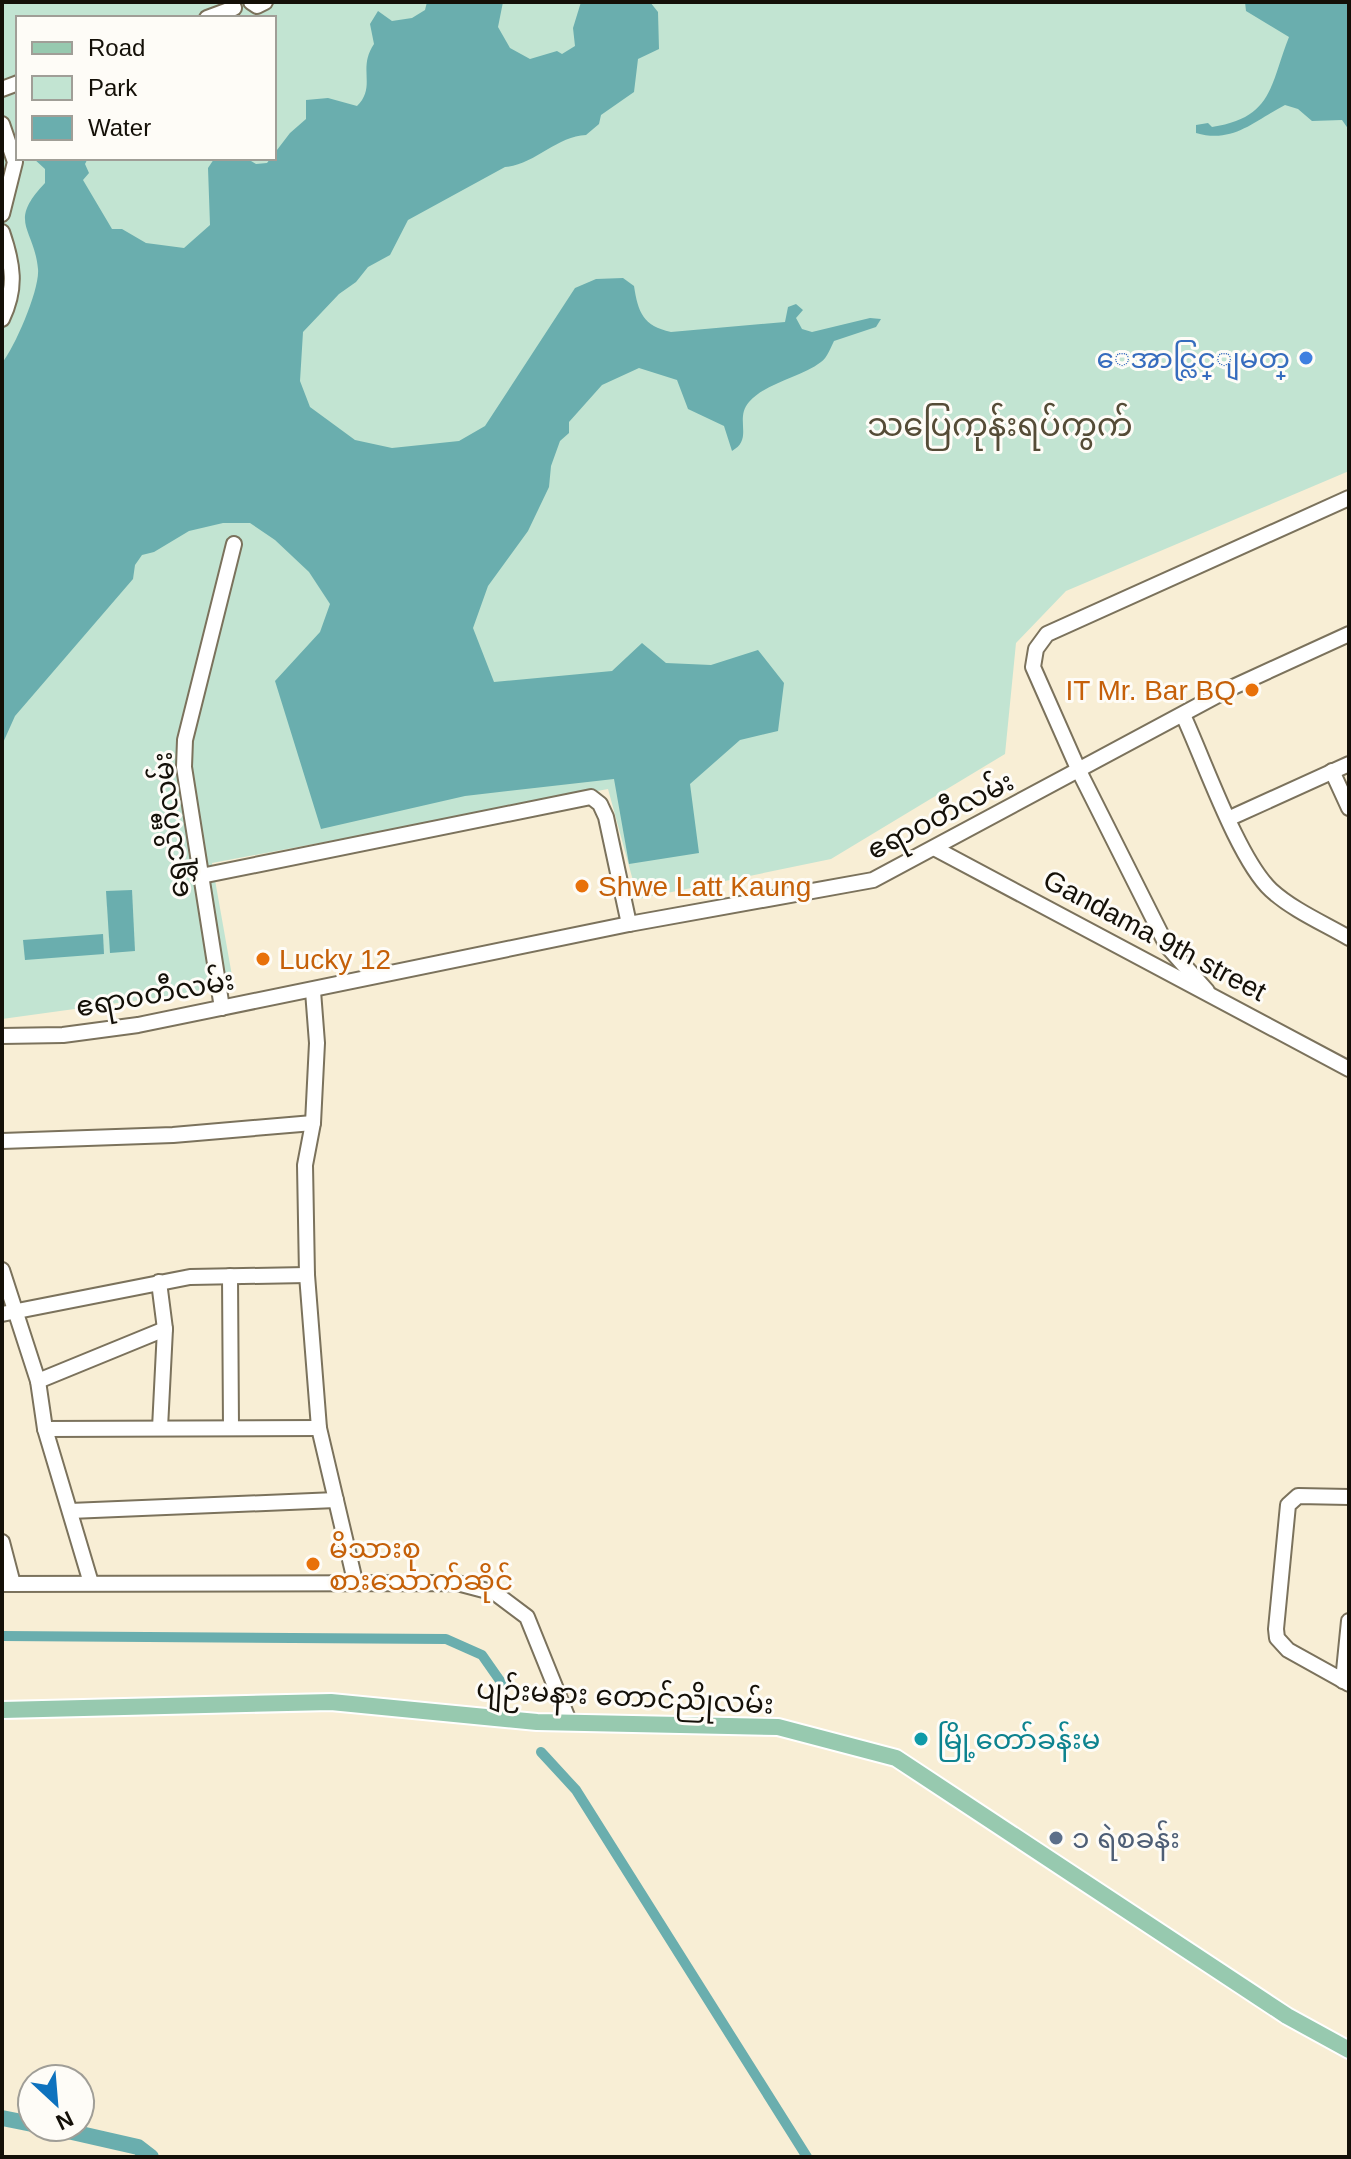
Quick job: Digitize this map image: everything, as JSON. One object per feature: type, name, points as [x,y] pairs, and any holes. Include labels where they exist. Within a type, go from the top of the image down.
[{"type":"main road","name":"ပျဉ်းမနား တောင်ညိုလမ်း","points":[[2,1710],[331,1702],[537,1722],[778,1727],[896,1758],[1287,2016],[1349,2050]]},
{"type":"street","points":[[212,16],[234,8],[231,2]]},
{"type":"street","points":[[251,2],[257,6],[265,2]]},
{"type":"street","points":[[2,124],[15,162],[2,214]]},
{"type":"street","points":[[2,232],[9,251],[13,296],[2,319]]},
{"type":"street","points":[[1207,991],[1167,946],[1079,771],[1033,667],[1036,649],[1047,634],[1349,498]]},
{"type":"street","name":"ရွှေသိင်္ဂီလမ်း","points":[[222,1008],[184,767],[185,740],[234,544]]},
{"type":"street","name":"ဧရာဝတီလမ်း","points":[[2,1036],[63,1035],[138,1025],[629,924],[853,886],[873,880],[936,849],[1183,715],[1349,634]]},
{"type":"street","points":[[1183,715],[1251,866],[1270,889],[1293,907],[1349,938]]},
{"type":"street","points":[[1230,818],[1349,764]]},
{"type":"street","points":[[1332,771],[1349,808]]},
{"type":"street","points":[[201,876],[591,797],[600,804],[606,817],[629,924]]},
{"type":"street","name":"Gandama 9th street","points":[[936,849],[1349,1069]]},
{"type":"street","points":[[313,991],[317,1043],[313,1123],[305,1165],[307,1275],[319,1428],[355,1581]]},
{"type":"street","points":[[2,1141],[173,1135],[313,1123]]},
{"type":"street","points":[[2,1270],[8,1312],[38,1381],[45,1429],[91,1583]]},
{"type":"street","points":[[8,1312],[159,1282],[230,1276],[307,1275]]},
{"type":"street","points":[[230,1276],[231,1428]]},
{"type":"street","points":[[159,1282],[165,1329],[160,1428]]},
{"type":"street","points":[[38,1381],[165,1329]]},
{"type":"street","points":[[45,1429],[319,1428]]},
{"type":"street","points":[[1349,1497],[1298,1496],[1288,1505],[1277,1638],[1288,1650],[1346,1682],[1349,1621]]},
{"type":"street","points":[[70,1511],[336,1500]]},
{"type":"street","points":[[2,1542],[8,1584],[355,1581],[457,1583],[495,1593],[527,1617],[569,1721]]},
{"type":"green space","points":[[2,2],[1349,2],[1349,471],[1066,591],[1016,643],[1005,754],[831,859],[638,899],[608,789],[212,863],[234,987],[2,1019]]},
{"type":"water","points":[[427,2],[503,2],[498,27],[510,48],[530,59],[557,51],[562,54],[575,46],[573,28],[581,2],[650,2],[658,12],[659,49],[638,59],[634,92],[601,115],[599,124],[586,135],[565,140],[526,161],[505,167],[408,220],[390,255],[368,267],[303,332],[300,381],[310,407],[355,440],[392,448],[459,441],[485,426],[575,288],[596,279],[623,278],[634,286],[640,310],[648,322],[671,332],[785,322],[788,307],[796,304],[803,310],[796,318],[802,329],[812,332],[870,318],[881,319],[876,327],[834,341],[821,362],[756,395],[745,408],[742,441],[732,451],[724,426],[688,409],[677,380],[639,368],[602,385],[569,422],[569,433],[560,441],[551,466],[549,487],[528,531],[488,586],[473,628],[494,682],[612,671],[642,643],[666,663],[711,665],[758,650],[784,683],[778,731],[740,740],[690,784],[699,853],[629,864],[614,779],[465,796],[321,829],[275,681],[320,632],[330,604],[309,572],[275,540],[250,523],[223,523],[189,531],[154,552],[142,555],[135,565],[133,579],[15,716],[2,745],[2,363],[26,318],[38,278],[36,255],[25,217],[27,207],[45,183],[45,169],[35,160],[87,160],[85,164],[89,173],[83,180],[112,229],[122,229],[146,243],[184,248],[210,225],[208,168],[213,160],[249,160],[256,164],[276,160],[276,151],[306,119],[306,100],[328,98],[357,106],[366,91],[367,61],[374,44],[370,24],[378,11],[392,21],[412,18],[425,10]]},
{"type":"water","points":[[1245,2],[1349,2],[1349,130],[1342,120],[1312,121],[1298,109],[1285,105],[1232,133],[1209,136],[1196,133],[1196,125],[1208,123],[1212,127],[1247,116],[1266,97],[1272,84],[1289,37],[1246,11]]},
{"type":"water","points":[[132,890],[135,951],[110,953],[106,891]]},
{"type":"water","points":[[103,934],[104,954],[25,960],[23,940]]},
{"type":"waterway","points":[[2,1636],[446,1639],[482,1655],[503,1685]]},
{"type":"waterway","points":[[541,1752],[576,1790],[807,2157]]},
{"type":"waterway","points":[[2,2118],[16,2121]]},
{"type":"waterway","points":[[96,2137],[138,2147],[151,2157]]},
{"type":"place","name":"ေအာင္လြင္ျမတ္","points":[[1306,358]]},
{"type":"place","name":"IT Mr. Bar BQ","points":[[1252,690]]},
{"type":"place","name":"Shwe Latt Kaung","points":[[582,886]]},
{"type":"place","name":"Lucky 12","points":[[263,959]]},
{"type":"place","name":"မိသားစု စားသောက်ဆိုင်","points":[[313,1564]]},
{"type":"place","name":"မြို့တော်ခန်းမ","points":[[921,1739]]},
{"type":"place","name":"၁ ရဲစခန်း","points":[[1056,1838]]},
{"type":"district","name":"သပြေကုန်းရပ်ကွက်","points":[[1000,425]]}]
